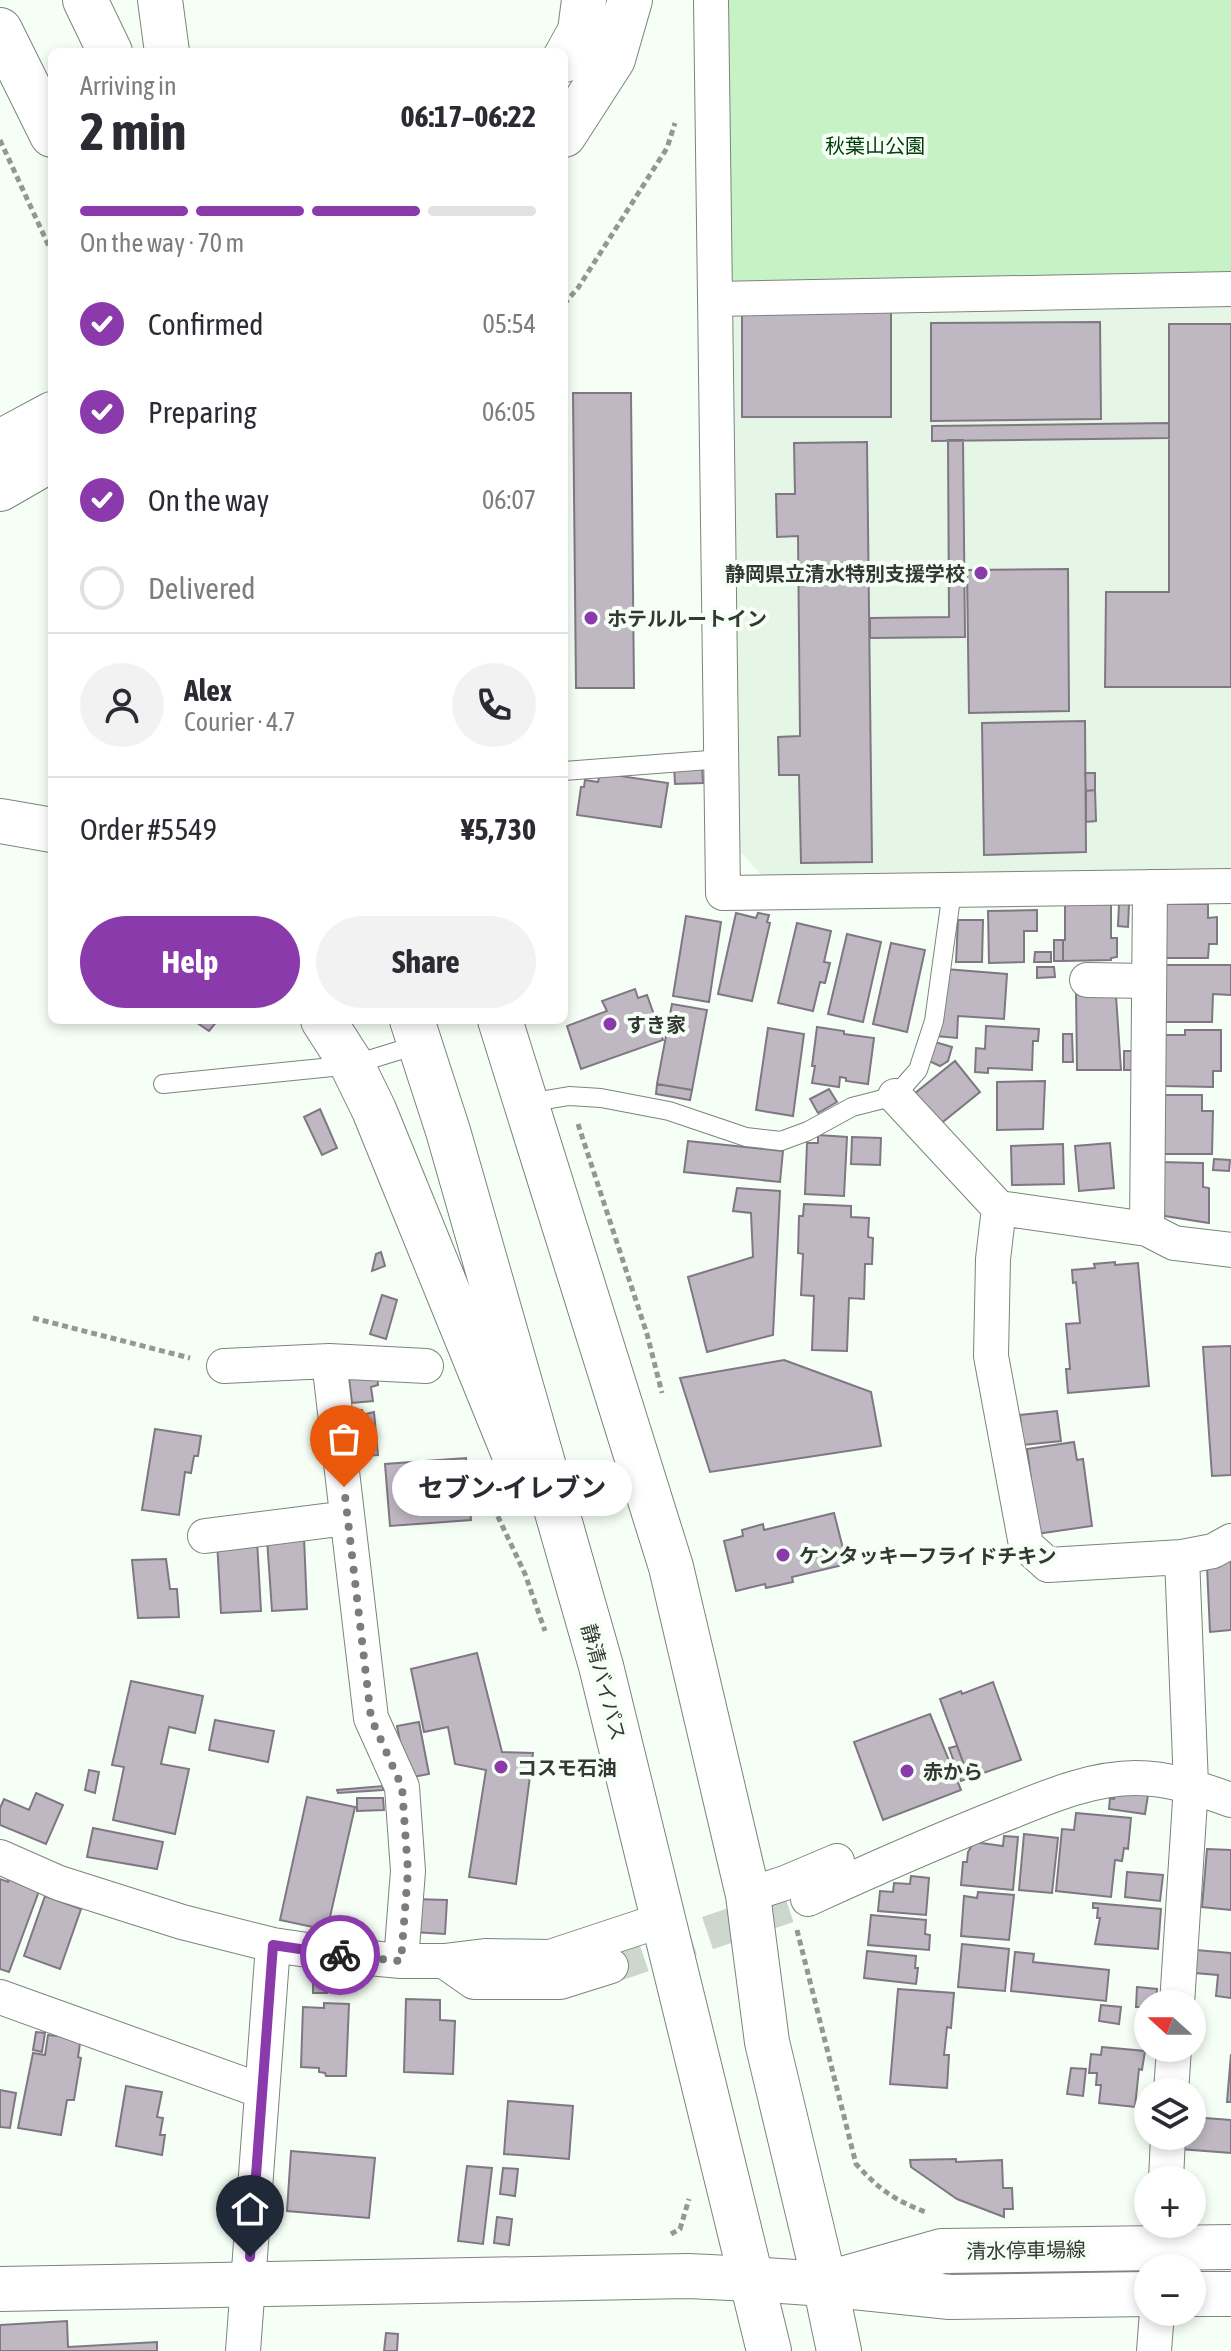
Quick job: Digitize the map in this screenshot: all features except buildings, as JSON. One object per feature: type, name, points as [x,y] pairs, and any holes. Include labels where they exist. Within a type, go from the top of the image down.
[{"type":"main road","points":[[85,0],[108,48]]},
{"type":"main road","points":[[160,0],[166,48]]},
{"type":"main road","points":[[568,53],[580,31],[584,0]]},
{"type":"main road","points":[[568,129],[613,59],[630,0]]},
{"type":"main road","points":[[0,30],[48,127]]},
{"type":"main road","points":[[0,442],[48,416]]},
{"type":"main road","points":[[0,489],[48,461]]},
{"type":"main road","points":[[0,821],[48,829]]},
{"type":"main road","points":[[326,1024],[352,1065],[374,1110],[601,1666]]},
{"type":"main road","points":[[502,1024],[548,1100],[671,1567],[780,1892],[767,2042],[839,2351]]},
{"type":"main road","name":"静清バイパス","points":[[416,1032],[448,1131],[601,1666],[769,2351]]},
{"type":"main road","name":"清水停車場線","points":[[825,2284],[942,2251],[1231,2247]]},
{"type":"main road","name":"清水停車場線","points":[[0,2289],[688,2276],[825,2284],[950,2297],[1134,2294]]},
{"type":"main road","points":[[1206,2294],[1231,2294]]},
{"type":"street","points":[[711,0],[723,893],[1231,886]]},
{"type":"street","points":[[715,299],[1231,289]]},
{"type":"street","points":[[1147,1229],[1150,887]]},
{"type":"street","points":[[1087,980],[1149,981]]},
{"type":"street","points":[[895,1096],[999,1208],[1147,1229],[1174,1243],[1231,1250]]},
{"type":"street","points":[[999,1208],[993,1259],[991,1356],[1026,1545],[1048,1565],[1182,1557],[1213,1551],[1231,1541]]},
{"type":"street","points":[[224,1366],[329,1361],[426,1366]]},
{"type":"street","points":[[329,1361],[371,1718],[402,1787],[408,1871],[401,1961]]},
{"type":"street","points":[[205,1536],[347,1518]]},
{"type":"street","points":[[1178,1990],[1191,1785],[1182,1557]]},
{"type":"street","points":[[780,1892],[944,1838],[1050,1796],[1100,1781],[1137,1778],[1191,1785],[1231,1800]]},
{"type":"street","points":[[0,1857],[59,1883],[182,1922],[273,1945],[401,1961],[444,1961],[485,1956],[550,1957],[662,1920]]},
{"type":"street","points":[[243,2351],[273,1945]]},
{"type":"street","points":[[444,1961],[474,1982],[560,1982],[611,1966]]},
{"type":"street","points":[[0,1997],[262,2091]]},
{"type":"street","points":[[1154,2351],[1156,2326]]},
{"type":"lane","points":[[568,771],[722,759]]},
{"type":"lane","points":[[548,1100],[601,1098],[669,1111],[746,1137],[781,1141],[808,1131],[852,1107],[895,1096],[918,1070],[934,1021],[952,891]]},
{"type":"lane","points":[[163,1084],[352,1065],[416,1032]]},
{"type":"path","points":[[568,299],[667,148],[679,112]]},
{"type":"path","points":[[0,140],[48,244]]},
{"type":"path","points":[[548,1100],[647,1334],[663,1395]]},
{"type":"path","points":[[33,1318],[224,1366]]},
{"type":"path","points":[[478,1476],[525,1574],[546,1631]]},
{"type":"path","points":[[780,1892],[856,2164],[893,2198],[931,2214]]},
{"type":"path","points":[[661,2239],[680,2229],[689,2199]]},
{"type":"shaded area","name":"静岡県立清水特別支援学校","points":[[1231,292],[1231,872],[769,884],[737,848],[726,297]]},
{"type":"green space","name":"秋葉山公園","points":[[727,0],[1231,0],[1231,279],[727,293]]},
{"type":"tunnel","points":[[611,1966],[808,1899]]},
{"type":"way so far","points":[[340,1955],[401,1961],[408,1871],[402,1787],[371,1718],[344,1487]]},
{"type":"place","name":"静岡県立清水特別支援学校","points":[[981,573]]},
{"type":"place","name":"ホテルルートイン","points":[[591,618]]},
{"type":"place","name":"すき家","points":[[610,1024]]},
{"type":"place","name":"セブン-イレブン","points":[[344,1487]]},
{"type":"place","name":"ケンタッキーフライドチキン","points":[[783,1555]]},
{"type":"place","name":"コスモ石油","points":[[501,1767]]},
{"type":"place","name":"赤から","points":[[907,1771]]},
{"type":"route","points":[[250,2257],[273,1945],[340,1955]]}]
